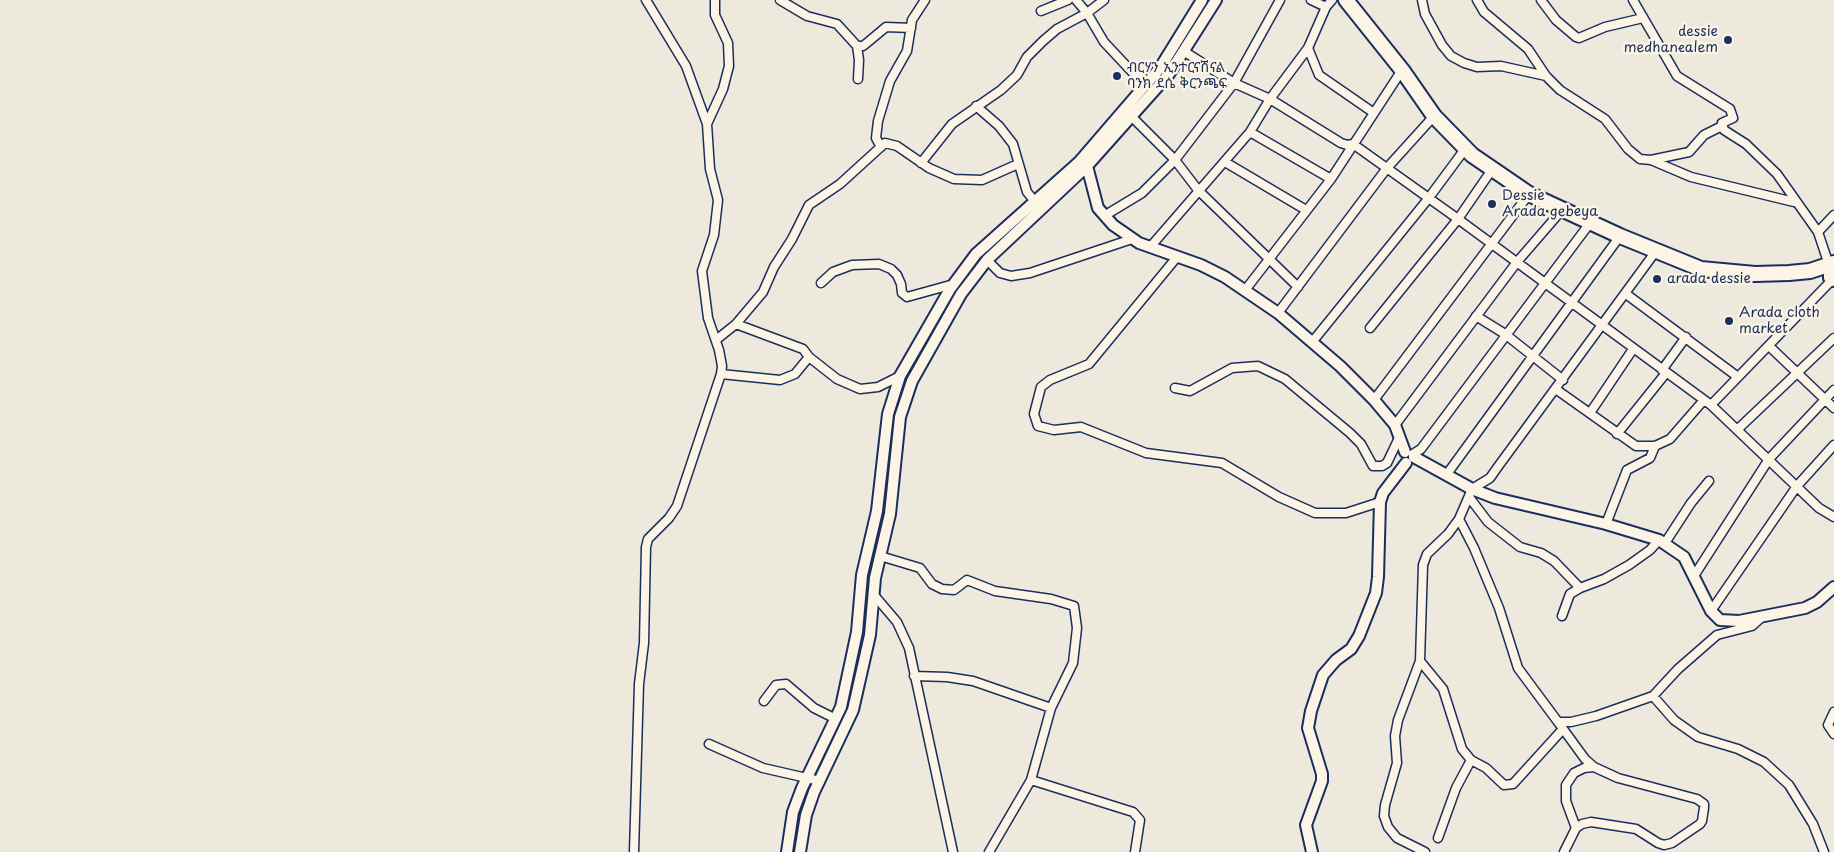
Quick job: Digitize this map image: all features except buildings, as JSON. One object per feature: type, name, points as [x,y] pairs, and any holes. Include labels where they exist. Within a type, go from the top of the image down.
[{"type":"highway","points":[[1346,0],[1402,70],[1434,116],[1465,149],[1491,171],[1528,194],[1620,236],[1701,269],[1720,272],[1789,273],[1810,271],[1832,264]]},
{"type":"street","points":[[634,852],[638,684],[644,643],[646,548],[648,539],[669,518],[677,506],[722,366],[716,340],[708,318],[702,271],[714,235],[718,200],[710,170],[708,124],[686,66],[646,0]]},
{"type":"street","points":[[708,124],[723,89],[729,66],[728,43],[715,15],[715,0]]},
{"type":"street","points":[[780,0],[807,16],[837,24],[857,46],[859,60],[858,78]]},
{"type":"street","points":[[881,146],[876,138],[878,121],[890,81],[907,51],[912,20],[926,0]]},
{"type":"street","points":[[1041,11],[1068,0]]},
{"type":"street","points":[[1076,0],[1087,13],[1104,42],[1134,74],[1148,83]]},
{"type":"street","points":[[921,163],[952,124],[1001,90],[1017,75],[1027,57],[1057,29],[1087,13],[1104,0]]},
{"type":"street","points":[[1038,205],[1080,162],[1148,83],[1197,11],[1202,0]]},
{"type":"street","points":[[787,852],[793,812],[807,777],[836,718],[857,632],[862,575],[877,511],[888,414],[900,376],[954,284],[976,254],[1003,236],[1087,166],[1169,74],[1185,52],[1216,0]]},
{"type":"street","points":[[1104,216],[1142,193],[1175,160],[1234,83],[1280,0]]},
{"type":"street","points":[[1311,0],[1326,7]]},
{"type":"street","points":[[1151,246],[1250,132],[1270,99],[1308,48],[1326,7],[1332,0]]},
{"type":"street","points":[[1422,0],[1425,14],[1442,45],[1451,56],[1464,64],[1477,67],[1501,66],[1546,76]]},
{"type":"street","points":[[1477,0],[1484,12],[1528,49],[1546,76],[1560,90],[1605,120],[1633,155],[1640,159],[1651,160],[1689,152],[1704,135],[1733,118],[1730,108],[1676,76],[1633,0]]},
{"type":"street","points":[[1541,0],[1556,20],[1576,37],[1580,38],[1605,28],[1643,18]]},
{"type":"street","points":[[857,46],[863,46],[886,27],[911,28]]},
{"type":"street","points":[[1308,48],[1319,75],[1374,113]]},
{"type":"street","points":[[1185,52],[1234,83],[1270,99],[1341,143],[1353,144],[1387,168],[1545,282],[1707,403],[1738,428],[1819,508],[1834,517]]},
{"type":"street","points":[[1246,289],[1331,179],[1402,70]]},
{"type":"street","points":[[976,106],[1008,136],[1016,152],[1027,192],[1038,205]]},
{"type":"street","points":[[1130,116],[1175,160],[1198,190],[1298,287]]},
{"type":"street","points":[[1278,313],[1387,168],[1434,116]]},
{"type":"street","points":[[1557,390],[1636,446],[1655,446],[1670,439],[1707,403],[1738,377],[1832,281],[1832,264],[1818,232],[1794,202],[1777,174],[1746,144],[1731,136],[1722,126]]},
{"type":"street","points":[[1250,132],[1331,179]]},
{"type":"street","points":[[716,340],[736,324],[763,292],[774,267],[792,239],[809,204],[840,184],[885,143],[896,146],[943,176],[982,180],[1018,164]]},
{"type":"street","points":[[1313,341],[1428,199],[1465,149]]},
{"type":"street","points":[[1651,160],[1691,177],[1794,202]]},
{"type":"street","points":[[1225,162],[1306,210]]},
{"type":"street","points":[[1087,166],[1098,208],[1113,225],[1132,239],[1201,265],[1246,289],[1278,313],[1313,341],[1374,400],[1395,425],[1399,438],[1410,456],[1447,474],[1470,493],[1488,522],[1520,547],[1541,553],[1554,561],[1580,588]]},
{"type":"street","points":[[1370,328],[1458,219],[1491,171]]},
{"type":"street","points":[[1374,400],[1528,194]]},
{"type":"street","points":[[1395,425],[1517,262],[1562,210]]},
{"type":"street","points":[[1818,232],[1834,216]]},
{"type":"street","points":[[1312,852],[1306,825],[1322,781],[1322,774],[1308,728],[1311,711],[1323,675],[1336,660],[1351,649],[1360,636],[1376,593],[1380,502],[1384,493],[1410,456],[1426,442],[1590,222]]},
{"type":"street","points":[[800,852],[806,815],[853,710],[870,635],[875,578],[890,514],[900,416],[912,381],[961,294],[1003,236]]},
{"type":"street","points":[[1447,474],[1620,236]]},
{"type":"street","points":[[987,260],[1000,273],[1011,276],[1030,273],[1132,239]]},
{"type":"street","points":[[1426,852],[1397,838],[1388,827],[1384,816],[1385,805],[1397,763],[1395,736],[1398,720],[1420,661],[1423,566],[1427,554],[1448,534],[1459,519],[1470,493],[1490,478],[1557,390],[1656,251]]},
{"type":"street","points":[[1177,257],[1089,364],[1050,380],[1042,387],[1034,414],[1038,426],[1054,430],[1081,427],[1146,453],[1222,463],[1279,497],[1316,513],[1346,513],[1380,502]]},
{"type":"street","points":[[822,283],[833,272],[852,265],[880,264],[891,268],[897,275],[902,284],[902,293],[907,297],[954,284]]},
{"type":"street","points":[[1626,294],[1738,377]]},
{"type":"street","points":[[1476,316],[1505,334],[1563,380]]},
{"type":"street","points":[[736,324],[798,346],[836,379],[860,389],[878,387],[900,376]]},
{"type":"street","points":[[1617,434],[1664,371],[1686,337]]},
{"type":"street","points":[[1738,428],[1834,338]]},
{"type":"street","points":[[1769,346],[1834,408]]},
{"type":"street","points":[[1590,413],[1633,349]]},
{"type":"street","points":[[721,374],[780,380],[795,374],[809,357]]},
{"type":"street","points":[[1176,388],[1190,391],[1232,368],[1258,366],[1285,379],[1350,433],[1361,444],[1373,466],[1382,466],[1387,463],[1399,438]]},
{"type":"street","points":[[1694,576],[1769,459],[1823,399],[1834,390]]},
{"type":"street","points":[[1711,611],[1797,486],[1834,445]]},
{"type":"street","points":[[1606,524],[1627,470],[1650,458],[1655,446]]},
{"type":"street","points":[[881,476],[894,476]]},
{"type":"street","points":[[1562,616],[1570,594],[1604,579],[1629,565],[1662,542],[1709,481]]},
{"type":"street","points":[[1470,493],[1606,524],[1662,542],[1684,557],[1711,611],[1720,620],[1729,622],[1805,608],[1817,602],[1834,587]]},
{"type":"street","points":[[1459,519],[1474,548],[1499,608],[1518,668],[1585,759],[1594,767],[1618,778],[1701,801],[1704,808],[1702,821],[1672,843],[1664,845],[1636,829],[1591,822],[1576,828],[1564,852]]},
{"type":"street","points":[[880,556],[920,568],[932,584],[942,589],[954,590],[967,580],[996,591],[1051,599],[1074,606],[1077,628],[1073,663],[1051,708],[1031,780],[990,852]]},
{"type":"street","points":[[874,595],[897,622],[909,648],[953,852]]},
{"type":"street","points":[[1558,722],[1571,722],[1596,716],[1653,696],[1678,669],[1717,636],[1752,626],[1762,616]]},
{"type":"street","points":[[1420,661],[1443,689],[1458,740],[1471,760],[1486,768],[1504,785],[1510,785],[1564,729]]},
{"type":"street","points":[[914,676],[947,677],[973,681],[1051,708]]},
{"type":"street","points":[[764,701],[776,685],[786,684],[814,708],[836,718]]},
{"type":"street","points":[[1653,696],[1674,720],[1698,737],[1738,749],[1764,762],[1790,784],[1812,824],[1824,852]]},
{"type":"street","points":[[1834,712],[1828,725],[1834,734]]},
{"type":"street","points":[[709,744],[725,750],[744,762],[762,768],[820,781]]},
{"type":"street","points":[[1438,838],[1456,788],[1471,760]]},
{"type":"street","points":[[1576,828],[1566,801],[1566,785],[1574,773],[1584,768],[1594,767]]},
{"type":"street","points":[[1031,780],[1133,812],[1140,820],[1135,852]]},
{"type":"place","name":"dessie medhanealem","points":[[1728,40]]},
{"type":"place","name":"ብርሃን ኢንተርናሽናል ባንክ ደሴ ቅርንጫፍ","points":[[1117,76]]},
{"type":"place","name":"Dessie Arada gebeya","points":[[1492,204]]},
{"type":"place","name":"arada dessie","points":[[1657,279]]},
{"type":"place","name":"Arada cloth market","points":[[1729,321]]}]
